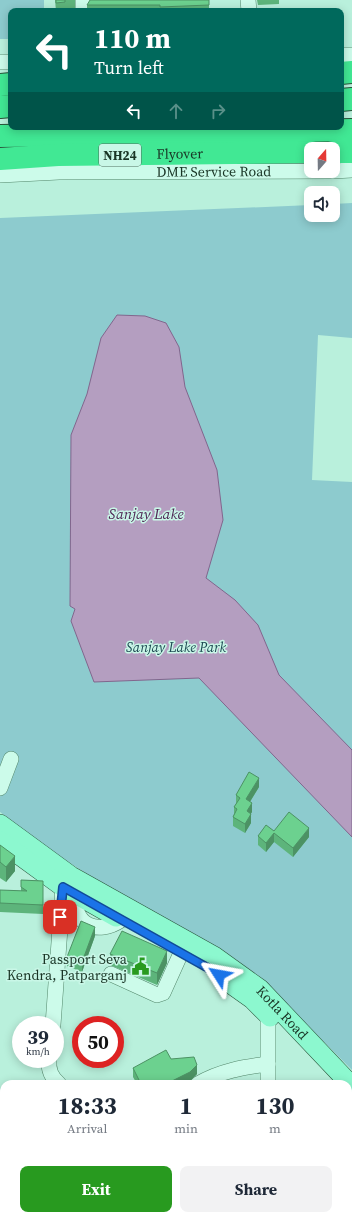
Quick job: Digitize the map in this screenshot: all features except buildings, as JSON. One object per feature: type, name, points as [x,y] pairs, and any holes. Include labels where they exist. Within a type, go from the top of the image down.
[{"type":"highway","points":[[0,136],[352,130]]},
{"type":"highway","name":"Flyover","points":[[0,159],[58,164],[183,154],[304,152]]},
{"type":"highway","points":[[340,152],[352,152]]},
{"type":"main road","name":"Kotla Road","points":[[0,824],[72,876],[214,956],[260,988],[346,1080]]},
{"type":"main road","name":"Kotla Road","points":[[0,841],[70,891],[208,968],[252,999],[328,1080]]},
{"type":"street","name":"DME Service Road","points":[[0,176],[58,164],[304,170]]},
{"type":"street","name":"DME Service Road","points":[[340,171],[352,170]]},
{"type":"street","points":[[0,788],[6,765]]},
{"type":"street","points":[[54,1016],[70,891]]},
{"type":"street","points":[[111,974],[158,994],[163,992],[181,952]]},
{"type":"street","points":[[268,996],[268,1080]]},
{"type":"street","points":[[205,1080],[240,1068],[268,1064]]},
{"type":"street","points":[[49,1068],[52,1078],[55,1080]]},
{"type":"green space","points":[[0,0],[44,0],[44,8],[8,8],[8,39],[0,39]]},
{"type":"green space","name":"Sanjay Lake Park","points":[[352,203],[352,338],[318,335],[312,480],[352,482],[352,1070],[273,991],[57,855],[0,812],[0,218],[304,205],[304,222],[340,222],[340,204]]},
{"type":"water","name":"Sanjay Lake","points":[[117,315],[145,316],[166,323],[179,347],[185,387],[217,470],[223,520],[206,578],[235,600],[258,625],[279,675],[352,750],[352,837],[199,678],[94,682],[71,621],[75,609],[70,606],[71,435],[87,394],[101,338]]},
{"type":"place","name":"Passport Seva Kendra, Patparganj","points":[[140,967]]},
{"type":"route","points":[[60,917],[63,887],[219,975]]}]
